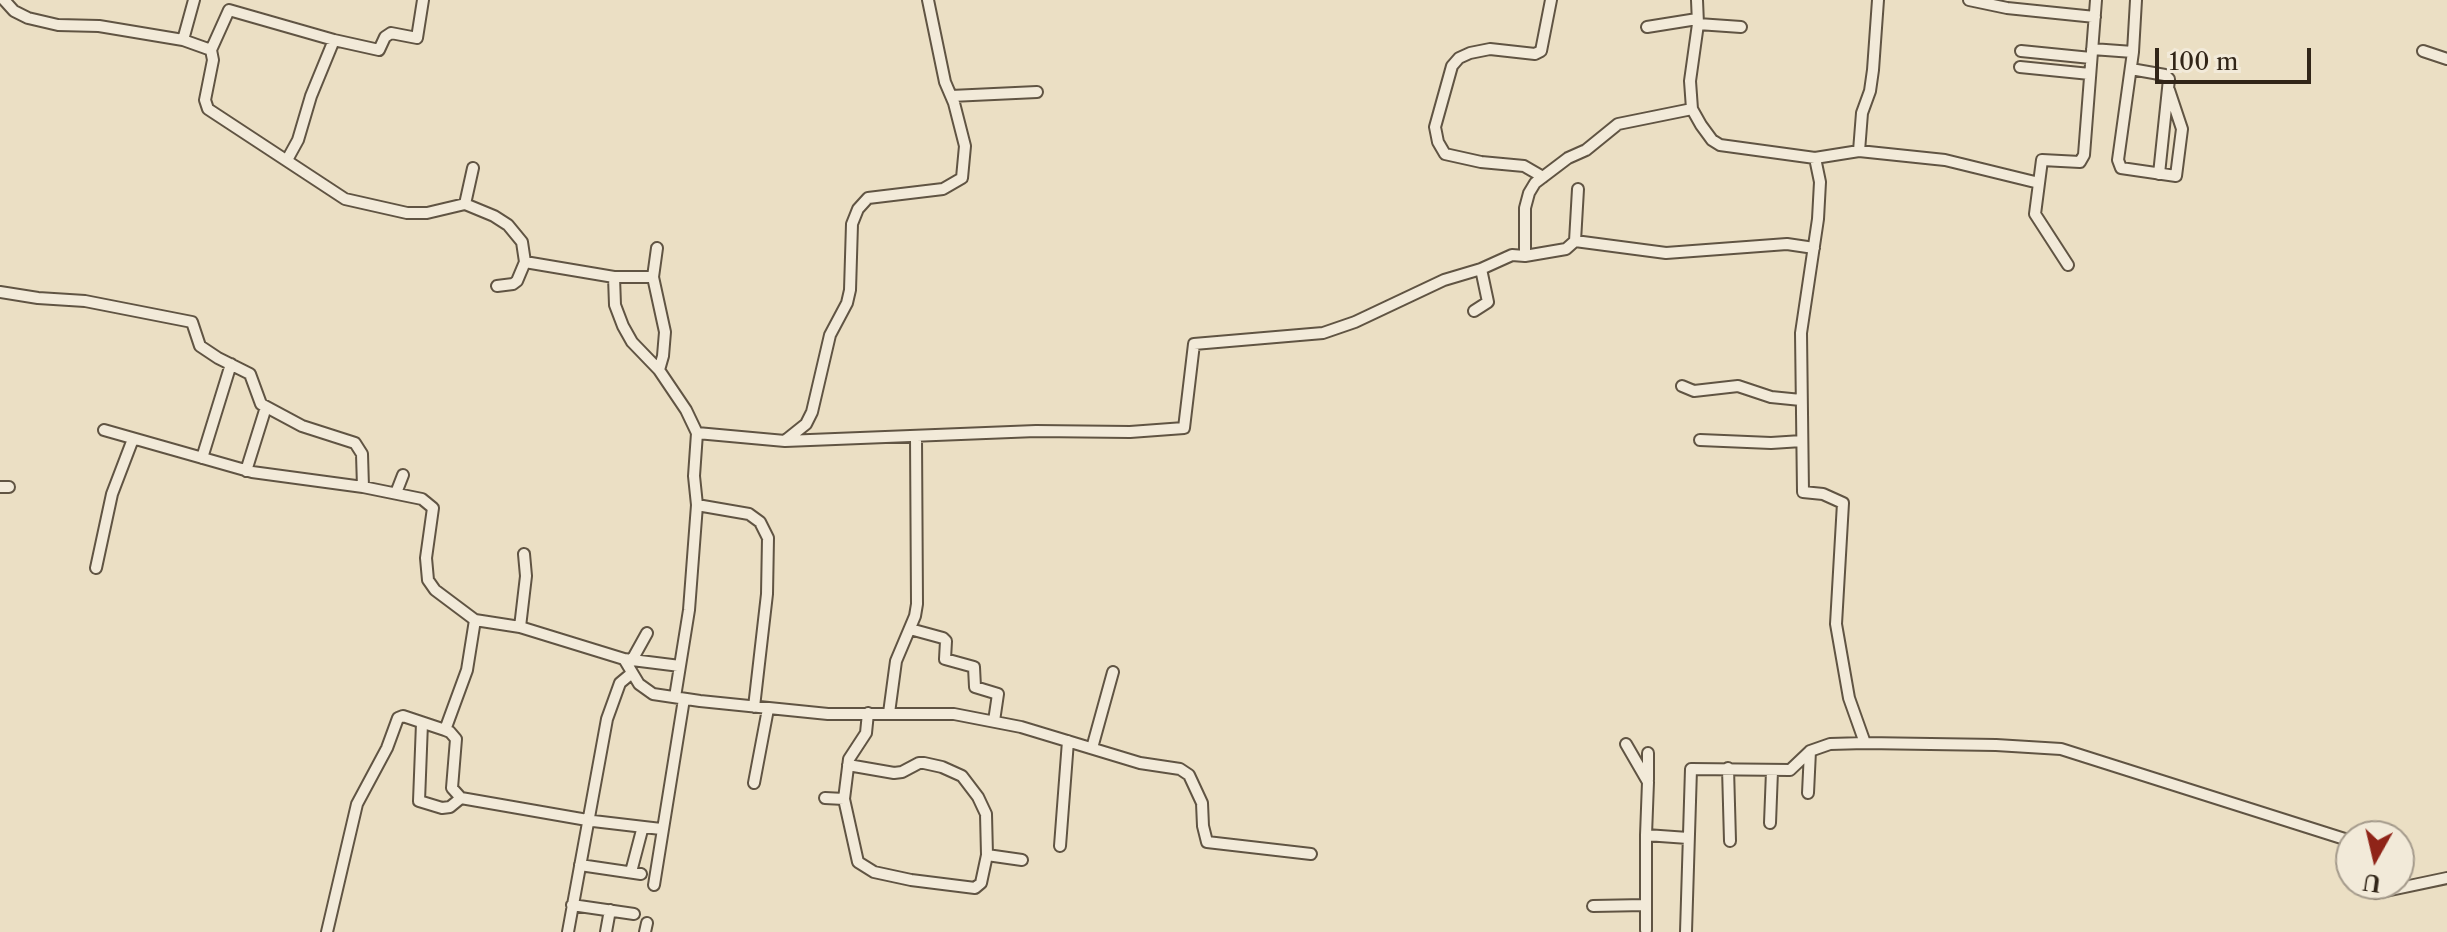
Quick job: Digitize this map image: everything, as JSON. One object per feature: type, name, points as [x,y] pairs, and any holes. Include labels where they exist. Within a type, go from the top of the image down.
[{"type":"street","points":[[4,0],[14,11],[28,18],[58,25],[99,26],[183,40],[211,50]]},
{"type":"street","points":[[183,40],[194,0]]},
{"type":"street","points":[[423,0],[417,38],[391,33],[379,50],[229,10],[211,50],[213,60],[205,105],[267,150],[345,199],[407,213],[427,213],[465,204],[494,216],[508,225],[522,242],[525,262],[517,281],[497,286]]},
{"type":"street","points":[[785,441],[806,424],[812,412],[830,335],[847,303],[852,224],[858,209],[868,198],[943,189],[962,178],[965,146],[945,82],[928,0]]},
{"type":"street","points":[[1543,177],[1524,166],[1481,162],[1445,154],[1435,127],[1452,66],[1459,58],[1490,49],[1535,54],[1541,51],[1551,0]]},
{"type":"street","points":[[1697,0],[1690,81],[1692,109],[1706,132],[1720,145],[1815,158],[1859,151],[1945,160],[2039,183]]},
{"type":"street","points":[[1859,151],[1862,113],[1873,70],[1878,0]]},
{"type":"street","points":[[1969,0],[2095,17]]},
{"type":"street","points":[[2068,265],[2035,214],[2042,160],[2080,162],[2084,155],[2096,0]]},
{"type":"street","points":[[2136,0],[2133,52],[2118,164],[2124,169],[2176,176],[2182,129],[2169,90]]},
{"type":"street","points":[[1647,27],[1697,22],[1741,27]]},
{"type":"street","points":[[287,160],[298,140],[311,96],[334,40]]},
{"type":"street","points":[[2021,51],[2133,52]]},
{"type":"street","points":[[2423,51],[2447,59]]},
{"type":"street","points":[[2020,67],[2090,74]]},
{"type":"street","points":[[2131,69],[2165,75],[2169,79],[2159,174]]},
{"type":"street","points":[[951,96],[1037,92]]},
{"type":"street","points":[[1525,256],[1524,219],[1529,193],[1543,177],[1568,158],[1586,150],[1618,124],[1692,109]]},
{"type":"street","points":[[2165,127],[2182,129]]},
{"type":"street","points":[[1815,158],[1820,182],[1818,219],[1801,333],[1803,492],[1823,494],[1843,503],[1836,624],[1849,698],[1865,743]]},
{"type":"street","points":[[465,204],[473,168]]},
{"type":"street","points":[[697,433],[785,441],[1184,428],[1194,344],[1323,333],[1355,322],[1444,280],[1481,269],[1512,255],[1525,256],[1566,249],[1575,241],[1578,189]]},
{"type":"street","points":[[1575,241],[1666,253],[1787,244],[1814,248]]},
{"type":"street","points":[[657,248],[653,277],[665,332],[659,370]]},
{"type":"street","points":[[525,262],[614,277],[653,277]]},
{"type":"street","points":[[1474,311],[1488,302],[1481,269]]},
{"type":"street","points":[[614,277],[615,305],[623,326],[632,342],[659,370],[686,410],[697,433],[694,476],[697,505],[689,610],[654,885]]},
{"type":"street","points":[[0,292],[85,301],[192,322],[200,346],[250,374],[261,404],[302,426],[355,443],[362,454],[363,487]]},
{"type":"street","points":[[202,458],[231,364]]},
{"type":"street","points":[[1682,386],[1694,391],[1738,386],[1771,397],[1801,400]]},
{"type":"street","points":[[246,471],[266,407]]},
{"type":"street","points":[[104,430],[246,471],[363,487],[422,499],[433,508],[426,558],[428,580],[435,590],[475,620],[520,627],[628,659],[680,666]]},
{"type":"street","points":[[889,713],[896,661],[917,604],[916,437]]},
{"type":"street","points":[[96,568],[112,494],[133,439]]},
{"type":"street","points":[[1700,440],[1802,441]]},
{"type":"street","points":[[396,493],[403,475]]},
{"type":"street","points":[[697,505],[749,514],[760,522],[768,538],[767,594],[754,707]]},
{"type":"street","points":[[520,627],[526,576],[524,554]]},
{"type":"street","points":[[445,730],[467,670],[475,620]]},
{"type":"street","points":[[910,629],[943,638],[946,641],[945,659],[974,667],[976,688],[998,694],[994,721]]},
{"type":"street","points":[[628,659],[647,633]]},
{"type":"street","points":[[628,659],[632,673],[645,690],[679,698],[828,714],[954,714],[994,721],[1140,763],[1180,769],[1189,775],[1202,803],[1207,842],[1311,854]]},
{"type":"street","points":[[1092,748],[1113,672]]},
{"type":"street","points":[[568,932],[607,719],[620,683],[632,673]]},
{"type":"street","points":[[754,783],[768,709]]},
{"type":"street","points":[[848,765],[902,772],[924,763],[962,776],[986,814],[987,855],[981,883],[975,888],[911,880],[874,872],[858,862],[844,799],[848,765],[854,747],[866,733],[868,713]]},
{"type":"street","points":[[327,932],[357,804],[387,748],[397,720],[403,716],[450,732],[456,739],[452,788],[461,798],[661,829]]},
{"type":"street","points":[[422,723],[417,798],[426,805],[442,808],[450,807],[461,798]]},
{"type":"street","points":[[1060,846],[1068,741]]},
{"type":"street","points":[[1626,744],[1648,782]]},
{"type":"street","points":[[1686,932],[1691,769],[1790,770],[1810,751],[1830,744],[1996,745],[2061,749],[2335,836]]},
{"type":"street","points":[[1808,793],[1810,751]]},
{"type":"street","points":[[1646,930],[1648,753]]},
{"type":"street","points":[[1728,768],[1730,841]]},
{"type":"street","points":[[1770,823],[1772,771]]},
{"type":"street","points":[[825,798],[844,799]]},
{"type":"street","points":[[580,865],[636,873],[642,830]]},
{"type":"street","points":[[1646,835],[1688,838]]},
{"type":"street","points":[[987,855],[1022,860]]},
{"type":"street","points":[[2415,885],[2447,878]]},
{"type":"street","points":[[572,905],[634,914]]},
{"type":"street","points":[[1593,906],[1645,905]]},
{"type":"street","points":[[606,932],[610,910]]}]
